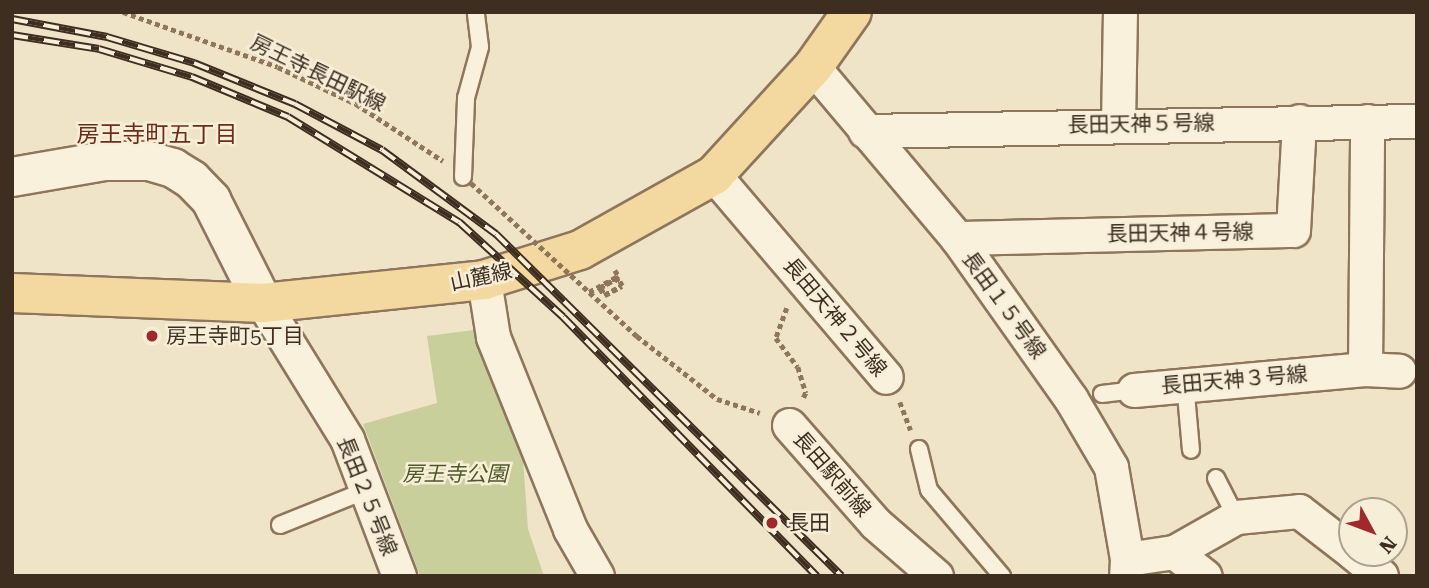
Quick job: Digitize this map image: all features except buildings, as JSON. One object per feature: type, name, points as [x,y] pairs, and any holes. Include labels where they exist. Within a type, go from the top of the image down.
[{"type":"main road","name":"山麓線","points":[[12,293],[263,303],[484,280],[580,250],[715,174],[813,67],[847,14]]},
{"type":"street","points":[[1118,125],[1120,12]]},
{"type":"street","name":"長田１５号線","points":[[813,67],[957,238],[1071,399],[1111,467],[1127,567]]},
{"type":"street","name":"長田天神５号線","points":[[865,131],[1299,121],[1417,121]]},
{"type":"street","name":"長田天神４号線","points":[[957,238],[1293,230],[1299,121]]},
{"type":"street","points":[[1365,369],[1367,121]]},
{"type":"street","name":"長田２５号線","points":[[12,177],[105,161],[149,161],[173,168],[192,180],[211,200],[263,303],[347,439],[399,576]]},
{"type":"street","name":"長田天神２号線","points":[[715,174],[886,377]]},
{"type":"street","points":[[484,280],[493,337],[570,529],[597,576]]},
{"type":"street","name":"長田天神３号線","points":[[1118,392],[1185,383],[1365,369],[1399,371]]},
{"type":"street","name":"長田駅前線","points":[[789,425],[875,523],[936,576]]},
{"type":"street","points":[[1127,567],[1174,552],[1236,517],[1299,511],[1338,542]]},
{"type":"street","points":[[1174,552],[1205,576]]},
{"type":"lane","points":[[467,180],[466,99],[480,47],[476,12]]},
{"type":"lane","points":[[1185,383],[1191,450]]},
{"type":"lane","points":[[919,449],[929,490],[1002,576]]},
{"type":"lane","points":[[1216,478],[1236,517]]},
{"type":"lane","points":[[280,524],[367,490]]},
{"type":"path","name":"房王寺長田駅線","points":[[122,12],[278,67],[356,104],[467,180],[637,336],[717,399],[789,425]]},
{"type":"path","points":[[589,292],[616,277],[621,286],[612,290],[604,295],[600,288],[608,283],[618,278],[622,286],[605,295],[601,288],[610,283],[619,277],[615,270]]},
{"type":"path","name":"長田駅前線","points":[[789,425],[806,393],[798,367],[776,338],[803,280]]},
{"type":"path","name":"長田天神２号線","points":[[886,377],[919,449]]},
{"type":"green space","name":"房王寺公園","points":[[474,330],[523,459],[528,529],[544,576],[420,576],[363,424],[437,403],[427,336]]},
{"type":"railway","points":[[12,19],[107,37],[194,63],[295,104],[382,150],[496,234],[841,576]]},
{"type":"railway","points":[[12,35],[99,49],[192,77],[288,117],[459,222],[563,317],[817,576]]},
{"type":"place","name":"房王寺町5丁目","points":[[152,336]]},
{"type":"place","name":"長田","points":[[772,523]]},
{"type":"district","name":"房王寺町五丁目","points":[[157,135]]}]
